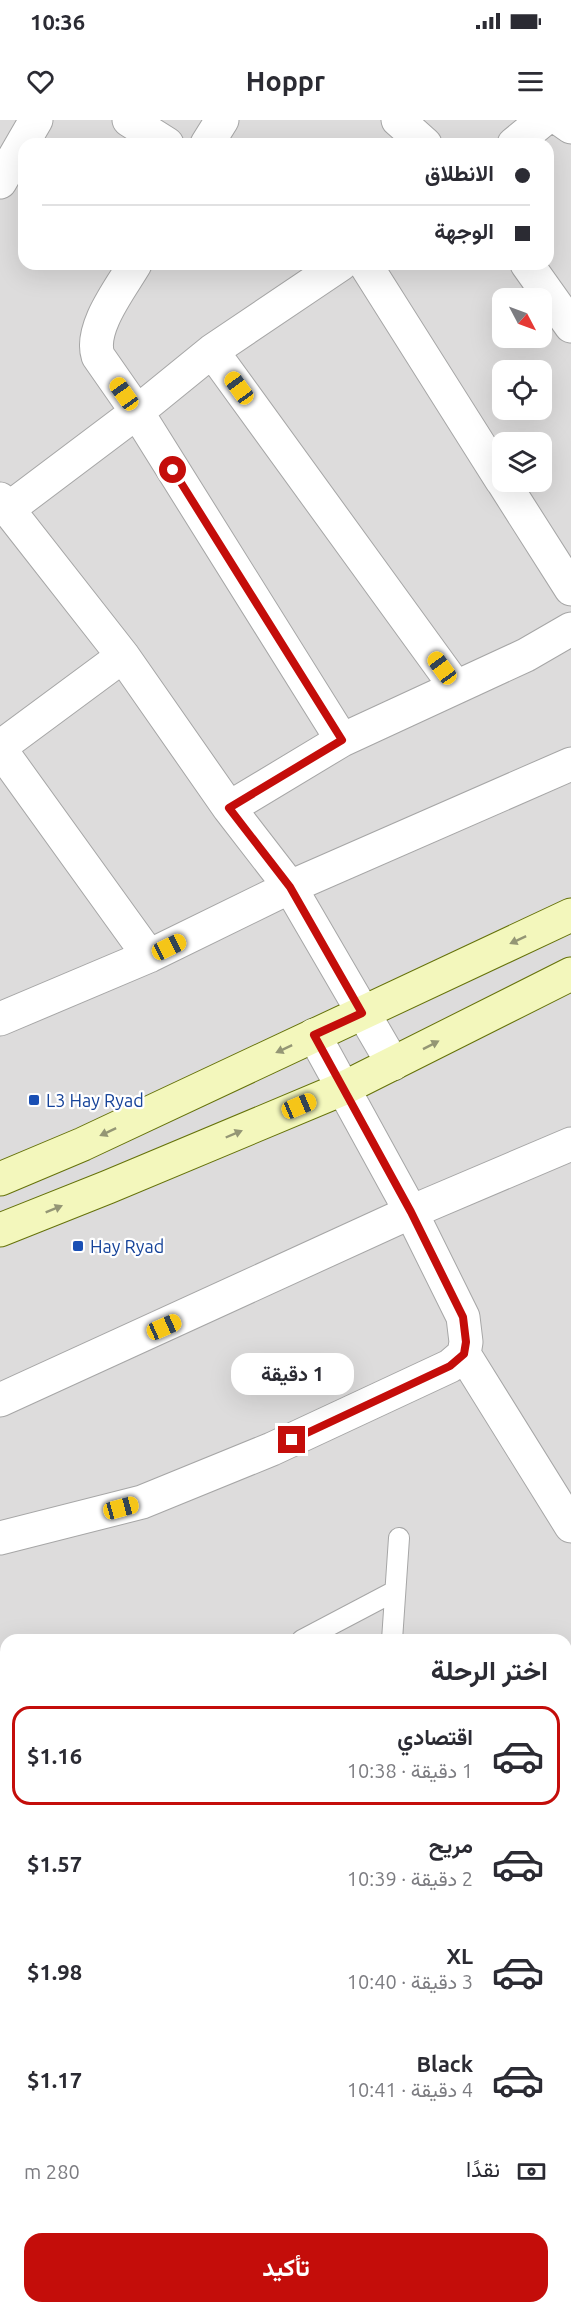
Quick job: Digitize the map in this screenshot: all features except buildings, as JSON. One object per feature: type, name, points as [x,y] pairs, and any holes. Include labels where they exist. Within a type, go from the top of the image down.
[{"type":"main road","points":[[0,1179],[83,1144],[571,915]]},
{"type":"main road","points":[[0,1230],[342,1089],[571,974]]},
{"type":"street","points":[[26,138],[36,120]]},
{"type":"street","points":[[129,120],[158,138]]},
{"type":"street","points":[[211,138],[222,120]]},
{"type":"street","points":[[398,120],[418,138]]},
{"type":"street","points":[[521,138],[543,120]]},
{"type":"street","points":[[561,120],[571,128]]},
{"type":"street","points":[[0,182],[18,151]]},
{"type":"street","points":[[132,270],[103,319],[98,332],[96,349],[98,356],[137,412],[342,740]]},
{"type":"street","points":[[332,270],[212,351],[137,412],[3,505],[123,656],[229,808],[290,887],[393,1064]]},
{"type":"street","points":[[369,270],[492,464]]},
{"type":"street","points":[[531,270],[571,326]]},
{"type":"street","points":[[212,351],[455,686]]},
{"type":"street","points":[[510,492],[571,589]]},
{"type":"street","points":[[229,808],[342,740],[526,655],[571,629]]},
{"type":"street","points":[[123,656],[0,748],[149,957]]},
{"type":"street","points":[[5,1009],[149,957],[290,887],[571,764]]},
{"type":"street","points":[[0,1538],[152,1498],[272,1449],[450,1366],[464,1354],[466,1342],[463,1317],[411,1212],[314,1035]]},
{"type":"street","points":[[0,1401],[411,1212],[571,1144]]},
{"type":"street","points":[[464,1354],[571,1526]]},
{"type":"lane","points":[[392,1634],[399,1538]]},
{"type":"lane","points":[[313,1634],[395,1591]]},
{"type":"shaded area","points":[[0,120],[571,120],[571,1634],[0,1634]]},
{"type":"place","name":"L3 Hay Ryad","points":[[34,1100]]},
{"type":"place","name":"Hay Ryad","points":[[78,1246]]},
{"type":"route","points":[[173,470],[342,740],[229,808],[290,887],[362,1013],[314,1035],[411,1212],[463,1317],[466,1347],[464,1354],[450,1366],[292,1440]]}]
